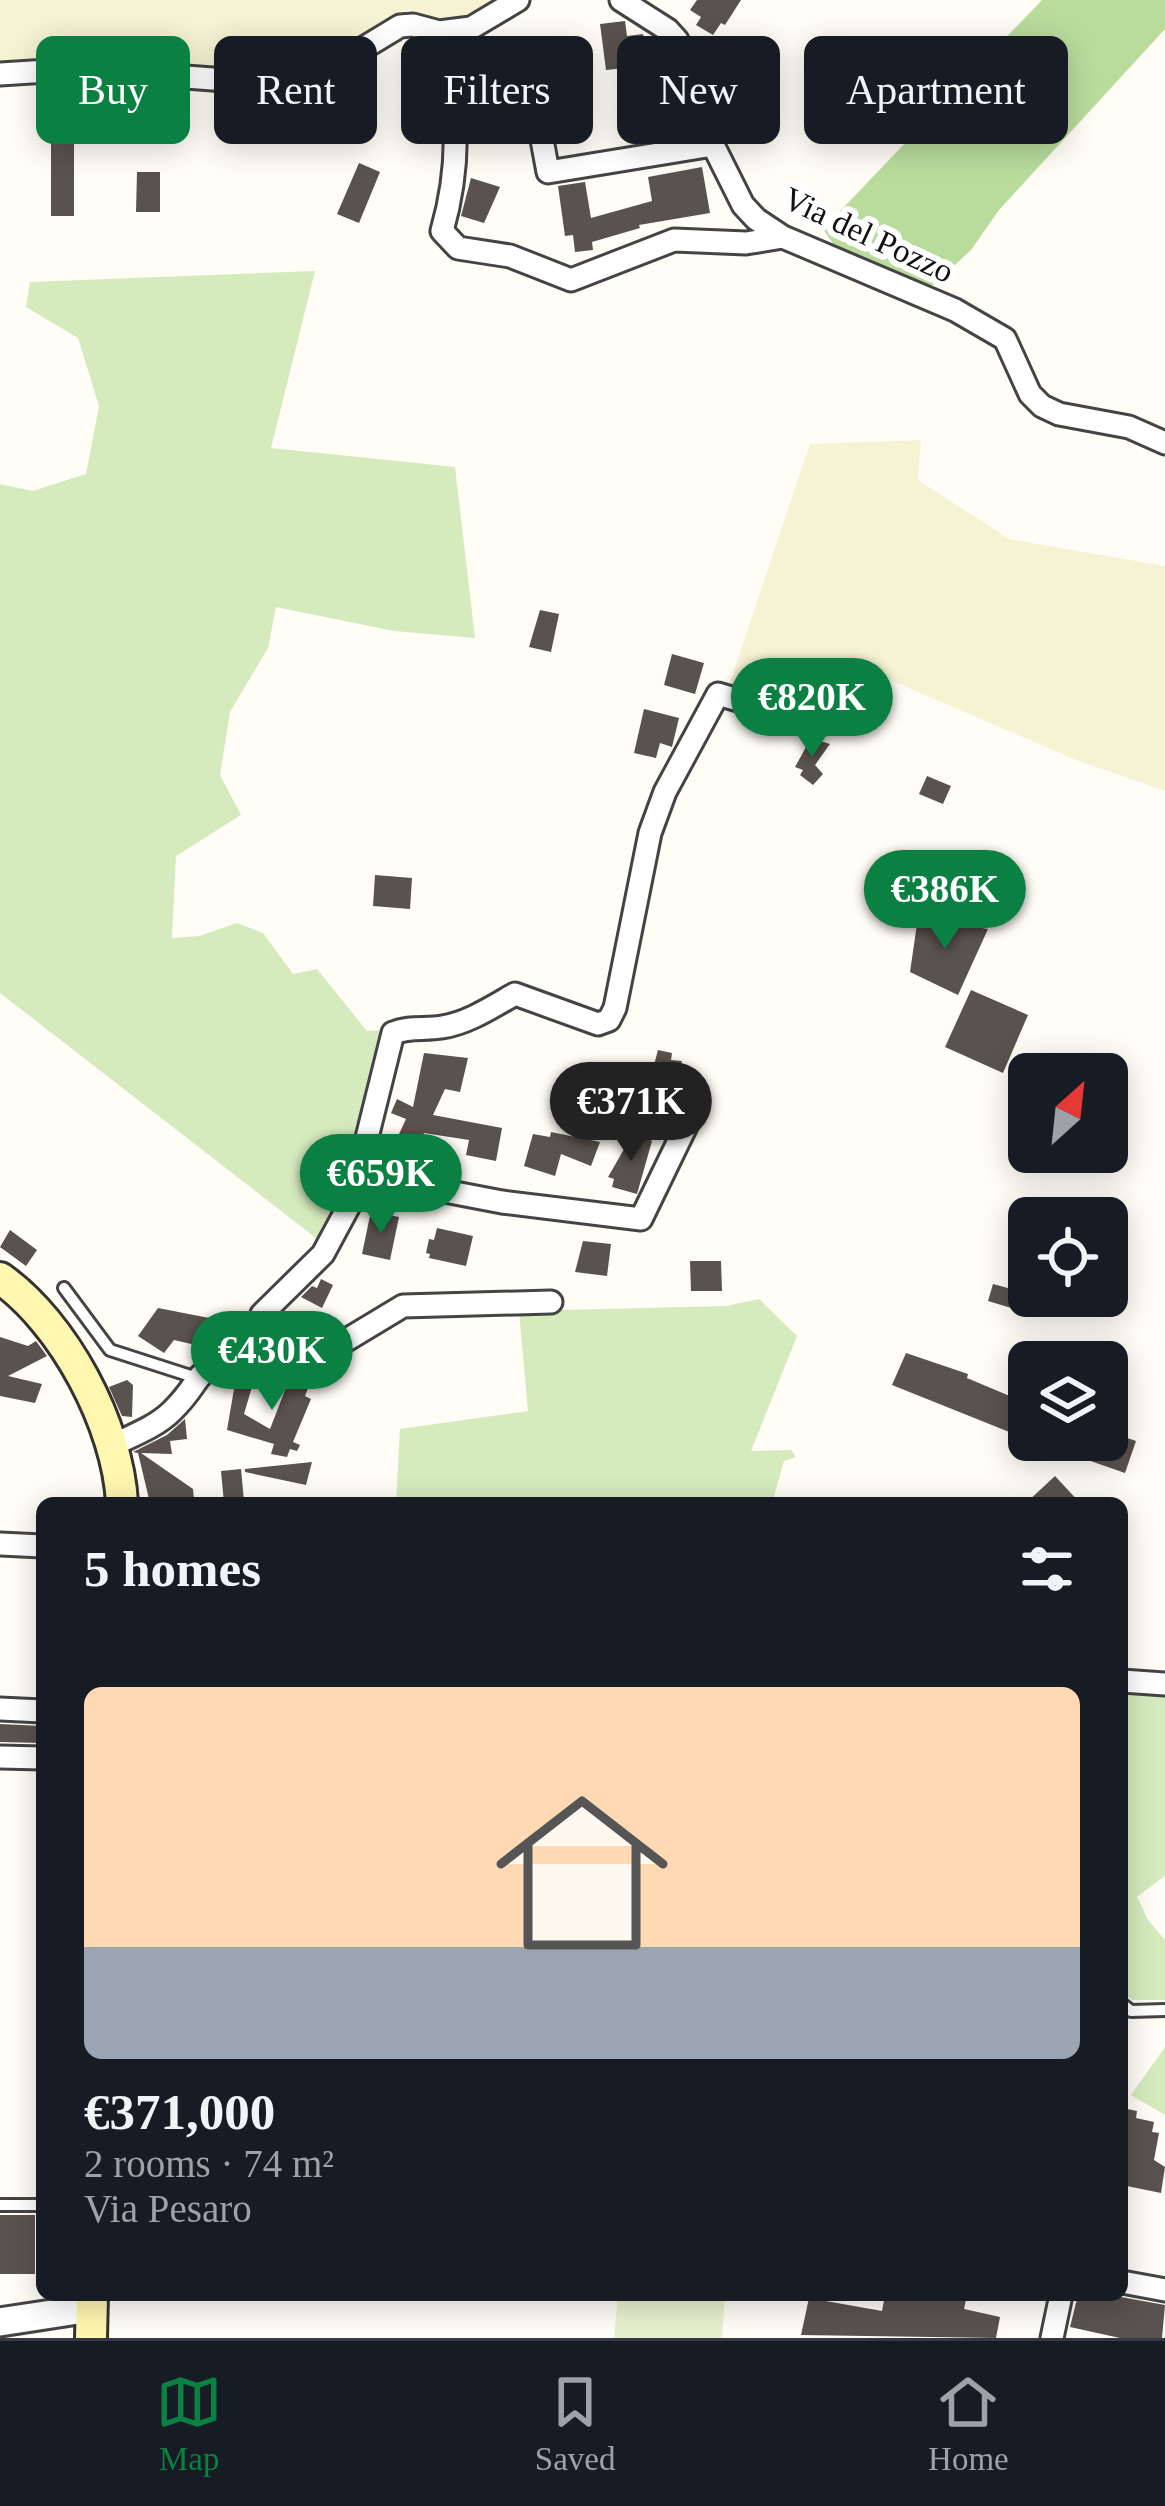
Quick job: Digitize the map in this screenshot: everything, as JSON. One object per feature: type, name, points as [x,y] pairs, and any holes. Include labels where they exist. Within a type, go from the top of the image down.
[{"type":"main road","points":[[0,1278],[47,1321],[80,1372],[111,1446],[121,1497]]},
{"type":"street","points":[[0,74],[80,69],[226,80],[262,66],[357,52],[400,26],[439,32],[485,24],[518,0]]},
{"type":"street","name":"Via del Pozzo","points":[[621,0],[677,40],[713,145],[743,205],[756,219],[783,237],[955,310],[1005,339],[1030,394],[1042,406],[1059,414],[1129,427],[1165,443]]},
{"type":"street","points":[[439,32],[458,119],[457,161],[442,231],[458,248],[510,256],[571,280],[674,241],[746,243],[783,237]]},
{"type":"street","points":[[543,144],[548,172],[713,145]]},
{"type":"street","points":[[272,1348],[262,1313],[322,1254],[343,1220],[361,1175],[393,1033],[442,1027],[479,1015],[515,994],[598,1024],[609,1020],[650,833],[665,792],[718,694],[814,722]]},
{"type":"street","points":[[361,1175],[502,1202],[640,1219],[688,1122]]},
{"type":"street","points":[[111,1446],[169,1414],[203,1370],[214,1365],[250,1366],[272,1348],[320,1356],[403,1306],[550,1302]]},
{"type":"street","points":[[0,1544],[36,1546]]},
{"type":"street","points":[[1128,1681],[1165,1684]]},
{"type":"street","points":[[0,1709],[36,1711]]},
{"type":"street","points":[[0,1757],[36,1758]]},
{"type":"street","points":[[1128,2283],[1165,2290]]},
{"type":"street","points":[[1052,2338],[1060,2301]]},
{"type":"street","points":[[0,2322],[92,2314]]},
{"type":"lane","points":[[64,1288],[110,1350],[197,1378]]},
{"type":"lane","points":[[1128,2009],[1165,2010]]},
{"type":"lane","points":[[0,2205],[36,2205]]},
{"type":"shaded area","points":[[0,0],[507,0],[482,18],[436,25],[409,9],[365,36],[214,36],[214,70],[190,68],[190,36],[36,36],[36,61],[0,65]]},
{"type":"shaded area","points":[[921,440],[918,480],[1009,539],[1165,566],[1165,791],[1076,760],[862,668],[831,718],[790,708],[789,700],[775,694],[766,700],[729,686],[810,444]]},
{"type":"green space","points":[[1042,0],[1165,0],[1165,29],[1068,135],[1068,36],[1008,36]]},
{"type":"green space","points":[[904,144],[1060,144],[999,210],[971,250],[933,285],[834,245],[823,229]]},
{"type":"green space","points":[[315,271],[271,448],[455,467],[475,638],[394,631],[276,607],[268,648],[230,712],[220,775],[241,815],[176,856],[172,938],[199,936],[237,923],[263,933],[293,974],[317,969],[367,1031],[386,1030],[358,1159],[347,1160],[339,1172],[346,1194],[325,1245],[0,993],[0,484],[33,491],[86,474],[99,406],[78,338],[26,307],[30,282]]},
{"type":"green space","points":[[759,1299],[797,1336],[751,1451],[791,1450],[796,1457],[784,1461],[774,1497],[396,1497],[400,1429],[528,1411],[519,1311],[726,1306]]},
{"type":"green space","points":[[1128,1694],[1165,1697],[1165,1876],[1137,1897],[1165,1940],[1165,2000],[1128,1996]]},
{"type":"green space","points":[[1165,2047],[1165,2115],[1131,2095]]},
{"type":"green space","points":[[617,2301],[725,2301],[722,2338],[614,2338]]},
{"type":"building","points":[[697,0],[741,0],[713,35],[696,25],[701,17],[690,10]]},
{"type":"building","points":[[625,21],[627,36],[617,36],[617,69],[606,70],[600,24]]},
{"type":"building","points":[[51,144],[74,144],[74,216],[51,216]]},
{"type":"building","points":[[359,163],[380,172],[359,223],[337,214]]},
{"type":"building","points":[[702,167],[710,213],[639,225],[592,242],[593,250],[575,252],[573,235],[565,236],[558,186],[585,182],[591,218],[652,201],[648,177]]},
{"type":"building","points":[[137,172],[160,172],[160,212],[136,212]]},
{"type":"building","points":[[471,178],[500,187],[484,223],[461,216]]},
{"type":"building","points":[[540,610],[559,614],[551,652],[529,647]]},
{"type":"building","points":[[672,654],[704,663],[695,694],[664,685]]},
{"type":"building","points":[[644,709],[679,718],[672,747],[660,743],[656,758],[634,753]]},
{"type":"building","points":[[811,738],[830,744],[815,765],[823,774],[813,785],[795,767]]},
{"type":"building","points":[[927,776],[951,786],[943,804],[919,794]]},
{"type":"building","points":[[375,875],[412,878],[410,909],[373,906]]},
{"type":"building","points":[[918,917],[988,929],[958,995],[910,972]]},
{"type":"building","points":[[971,990],[1028,1015],[1003,1073],[945,1047]]},
{"type":"building","points":[[658,1050],[672,1053],[671,1060],[682,1061],[678,1072],[692,1075],[684,1105],[646,1095]]},
{"type":"building","points":[[424,1053],[468,1058],[460,1092],[445,1089],[433,1115],[502,1128],[496,1161],[466,1155],[469,1140],[424,1133],[419,1143],[399,1134],[406,1119],[391,1113],[397,1099],[413,1107]]},
{"type":"building","points":[[551,1132],[600,1142],[591,1166],[561,1154],[555,1176],[524,1166],[533,1134],[550,1137]]},
{"type":"building","points":[[634,1132],[652,1141],[637,1194],[612,1187],[614,1179],[608,1177]]},
{"type":"building","points":[[371,1211],[399,1217],[390,1260],[362,1254]]},
{"type":"building","points":[[437,1228],[473,1236],[466,1266],[429,1258],[429,1239],[434,1240]]},
{"type":"building","points":[[10,1230],[37,1250],[26,1266],[0,1247]]},
{"type":"building","points":[[583,1241],[611,1244],[607,1276],[575,1272]]},
{"type":"building","points":[[690,1261],[721,1261],[722,1291],[691,1291]]},
{"type":"building","points":[[321,1279],[333,1285],[322,1308],[301,1297],[312,1286],[317,1288]]},
{"type":"building","points":[[993,1284],[1008,1288],[1008,1307],[988,1301]]},
{"type":"building","points":[[158,1308],[245,1325],[242,1342],[202,1335],[200,1346],[174,1340],[164,1353],[138,1336]]},
{"type":"building","points":[[0,1337],[28,1346],[36,1341],[47,1356],[8,1376],[42,1384],[35,1403],[0,1396]]},
{"type":"building","points":[[906,1353],[968,1374],[967,1378],[1008,1395],[1008,1432],[892,1385]]},
{"type":"building","points":[[294,1367],[310,1370],[312,1378],[305,1396],[311,1399],[293,1442],[300,1445],[297,1451],[290,1449],[287,1457],[271,1454],[274,1444],[227,1430],[234,1389],[221,1387],[221,1382],[254,1380],[244,1414],[270,1429]]},
{"type":"building","points":[[127,1380],[133,1385],[132,1417],[122,1416],[109,1387]]},
{"type":"building","points":[[185,1419],[187,1439],[170,1441],[172,1454],[141,1453],[193,1489],[194,1497],[149,1497],[138,1453],[133,1452],[167,1435]]},
{"type":"building","points":[[1128,1438],[1136,1441],[1125,1473],[1091,1461],[1128,1461]]},
{"type":"building","points":[[312,1462],[306,1485],[245,1472],[245,1469]]},
{"type":"building","points":[[241,1469],[244,1497],[223,1497],[221,1471]]},
{"type":"building","points":[[1055,1476],[1074,1497],[1032,1497]]},
{"type":"building","points":[[0,1724],[36,1726],[36,1743],[0,1742]]},
{"type":"building","points":[[1128,2109],[1137,2111],[1136,2118],[1154,2122],[1152,2132],[1159,2133],[1154,2160],[1165,2167],[1161,2193],[1128,2186]]},
{"type":"building","points":[[0,2215],[35,2215],[35,2274],[0,2274]]},
{"type":"building","points":[[1128,2298],[1165,2305],[1162,2338],[1120,2338],[1070,2327],[1076,2301]]},
{"type":"building","points":[[808,2301],[882,2311],[884,2301],[966,2301],[964,2309],[1000,2317],[996,2338],[801,2335]]}]
